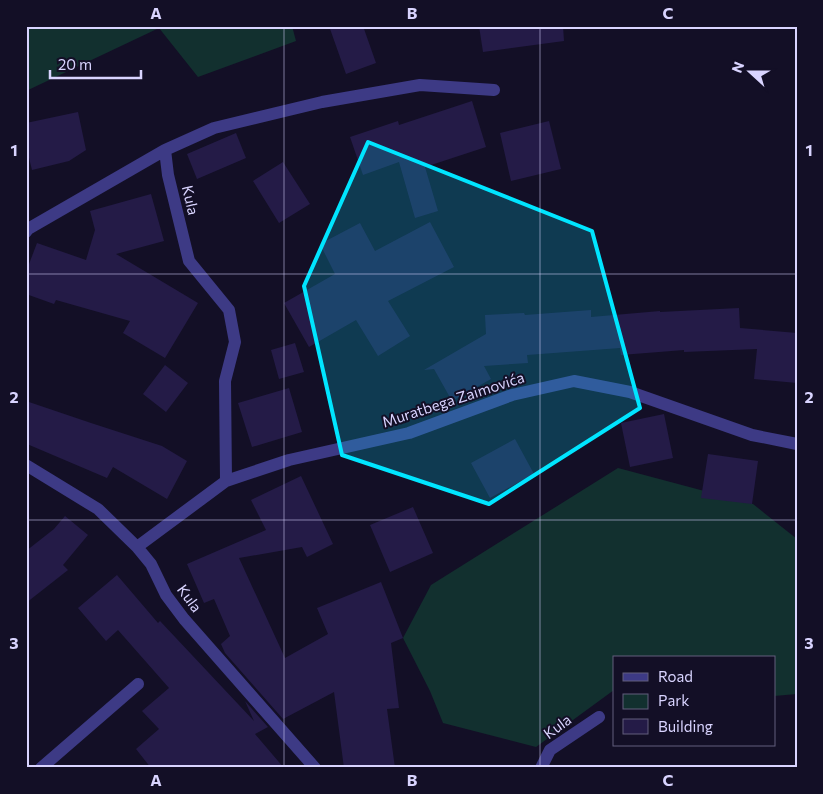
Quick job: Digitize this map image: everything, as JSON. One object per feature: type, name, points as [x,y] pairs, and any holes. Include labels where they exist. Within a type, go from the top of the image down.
[{"type":"street","points":[[26,232],[28,229],[165,150],[214,128],[322,102],[420,85],[494,90]]},
{"type":"street","name":"Kula","points":[[165,150],[170,183],[190,260],[229,310],[235,342],[225,381],[226,481]]},
{"type":"street","name":"Muratbega Zaimovića","points":[[137,547],[226,481],[289,460],[410,433],[512,394],[574,381],[630,392],[752,435],[797,444]]},
{"type":"street","name":"Kula","points":[[26,465],[98,510],[137,547],[151,564],[166,594],[184,620],[315,768]]},
{"type":"street","points":[[41,768],[138,684]]},
{"type":"street","name":"Kula","points":[[541,768],[550,750],[599,717]]},
{"type":"highlighted area","points":[[368,142],[592,231],[640,408],[489,504],[342,455],[304,286]]},
{"type":"green space","points":[[26,26],[292,26],[296,41],[198,77],[159,28],[26,91]]},
{"type":"green space","points":[[618,468],[753,504],[797,539],[797,694],[776,696],[776,656],[613,656],[613,691],[536,747],[443,723],[430,691],[403,638],[431,585]]},
{"type":"building","points":[[329,26],[363,26],[376,63],[346,74]]},
{"type":"building","points":[[479,26],[563,26],[564,41],[483,52]]},
{"type":"building","points":[[472,101],[486,147],[425,167],[438,211],[415,218],[399,162],[363,175],[350,137],[398,121],[399,125]]},
{"type":"building","points":[[78,112],[86,150],[69,161],[32,170],[26,146],[26,123]]},
{"type":"building","points":[[549,121],[561,169],[511,181],[500,133]]},
{"type":"building","points":[[236,133],[246,158],[197,179],[187,154]]},
{"type":"building","points":[[283,162],[310,204],[279,223],[253,181]]},
{"type":"building","points":[[151,194],[164,241],[116,254],[198,303],[165,358],[123,333],[130,321],[56,300],[54,304],[26,294],[26,272],[37,243],[86,260],[95,230],[90,211]]},
{"type":"building","points":[[430,222],[454,267],[388,301],[410,336],[378,356],[356,320],[309,347],[284,303],[335,274],[320,244],[360,223],[375,251]]},
{"type":"building","points":[[739,308],[740,328],[797,333],[797,383],[754,379],[757,349],[684,352],[684,350],[621,355],[620,348],[527,355],[528,363],[484,366],[491,379],[452,401],[434,369],[424,370],[486,334],[485,315],[524,313],[525,315],[591,310],[591,317],[660,311]]},
{"type":"building","points":[[295,343],[304,372],[279,379],[271,350]]},
{"type":"building","points":[[165,365],[188,383],[166,412],[143,394]]},
{"type":"building","points":[[289,388],[302,432],[252,447],[238,403]]},
{"type":"building","points":[[26,401],[162,446],[187,461],[167,499],[113,467],[107,478],[27,444]]},
{"type":"building","points":[[664,414],[673,458],[630,467],[621,423]]},
{"type":"building","points":[[515,439],[534,474],[490,498],[471,463]]},
{"type":"building","points":[[708,454],[758,461],[752,504],[701,498]]},
{"type":"building","points":[[301,476],[333,544],[307,557],[302,547],[239,558],[285,658],[328,634],[317,608],[381,582],[403,638],[391,643],[399,708],[387,709],[395,768],[344,768],[334,692],[283,719],[225,653],[221,644],[230,636],[214,599],[204,603],[187,564],[266,530],[251,500]]},
{"type":"building","points":[[413,507],[433,553],[390,572],[370,525]]},
{"type":"building","points":[[65,516],[88,535],[63,565],[68,570],[26,603],[26,551],[54,529]]},
{"type":"building","points":[[117,575],[158,623],[160,621],[254,721],[245,701],[268,727],[255,734],[284,768],[151,768],[136,749],[159,729],[142,711],[169,688],[118,630],[106,641],[78,608]]}]
